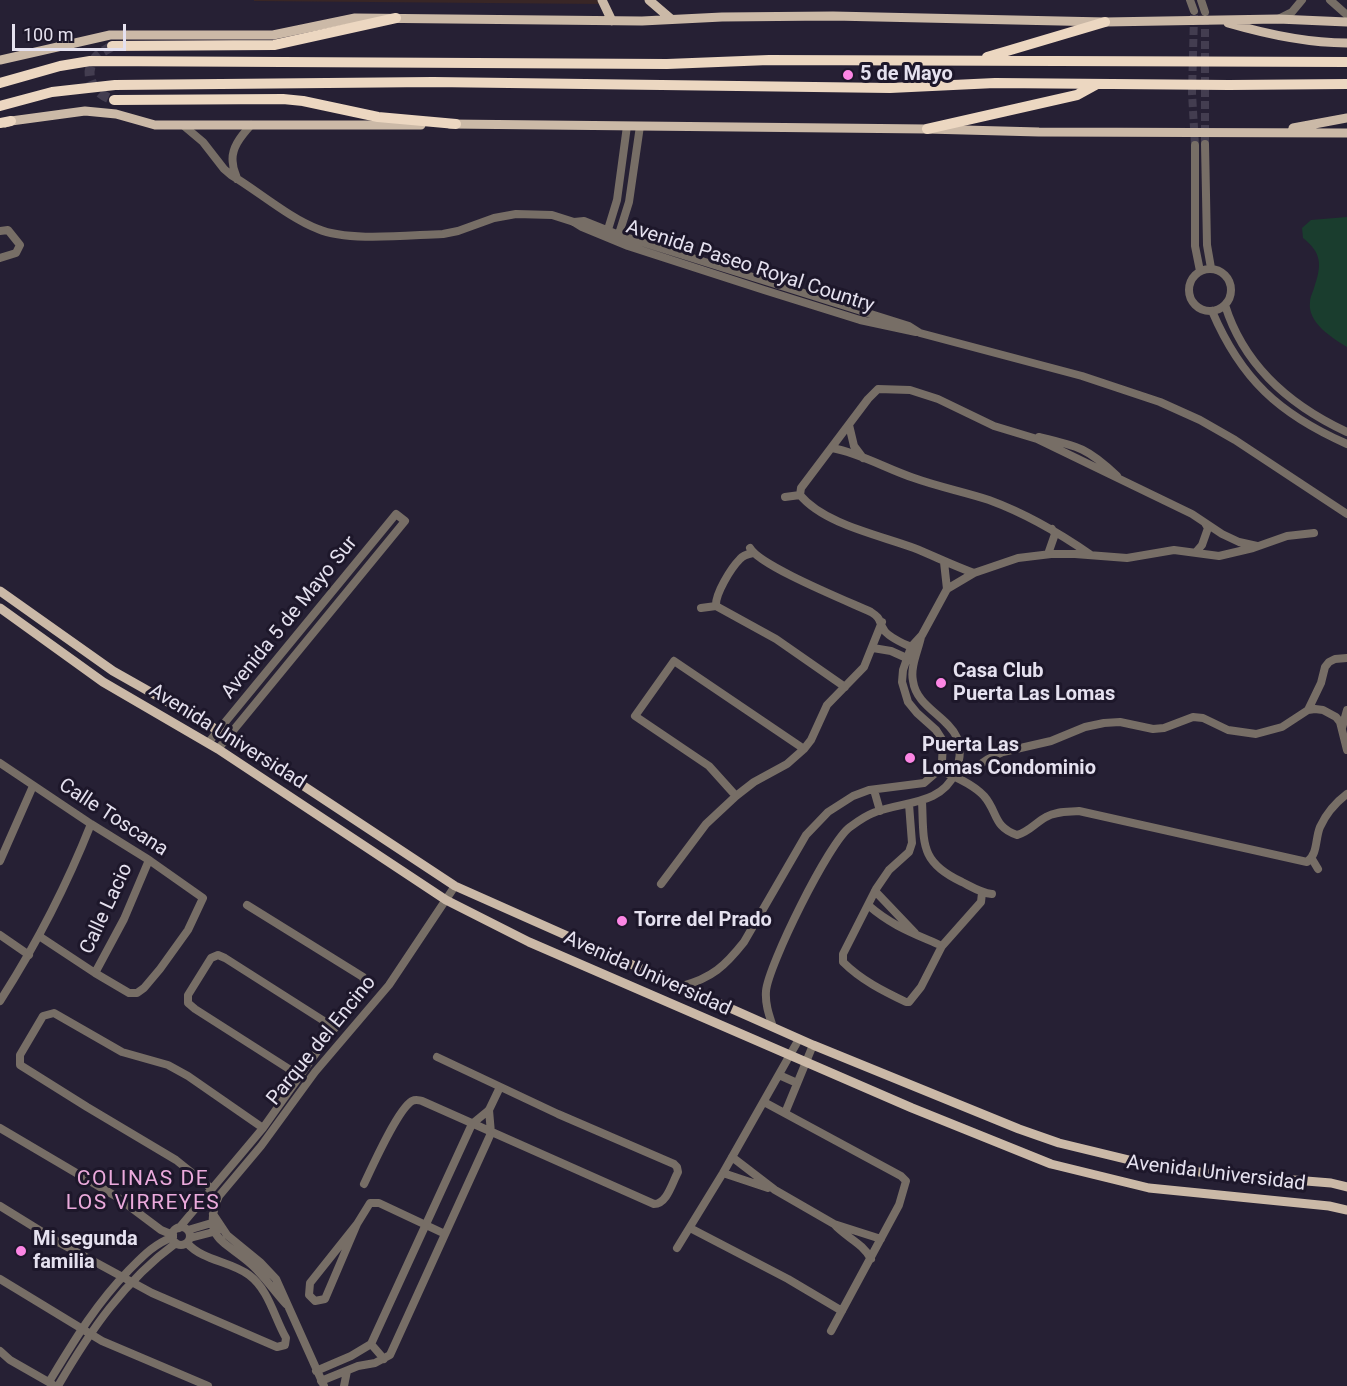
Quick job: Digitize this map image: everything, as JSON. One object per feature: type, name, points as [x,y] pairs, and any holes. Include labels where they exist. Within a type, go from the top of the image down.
[{"type":"highway","points":[[112,46],[274,45],[396,18]]},
{"type":"highway","points":[[975,61],[1105,22]]},
{"type":"highway","points":[[0,82],[60,66],[90,61],[667,64],[769,60],[1347,62]]},
{"type":"highway","points":[[0,106],[52,92],[115,85],[433,82],[890,88],[995,83],[1229,86],[1347,84]]},
{"type":"highway","points":[[927,129],[1077,95],[1097,84]]},
{"type":"highway","points":[[114,100],[283,99],[378,117],[456,124]]},
{"type":"main road","points":[[602,0],[612,21]]},
{"type":"main road","points":[[649,0],[671,19]]},
{"type":"main road","points":[[0,60],[110,35],[273,35],[355,18],[612,21],[833,16],[1105,22],[1278,19],[1347,22]]},
{"type":"main road","points":[[1218,20],[1256,31],[1307,40],[1347,43]]},
{"type":"main road","points":[[4,123],[85,111],[116,114],[155,125],[184,126],[456,124],[1039,132],[1347,133]]},
{"type":"main road","points":[[1281,131],[1347,118]]},
{"type":"main road","name":"Avenida Universidad","points":[[0,591],[113,672],[228,736],[455,886],[799,1039],[1019,1129],[1097,1154],[1154,1166],[1207,1173],[1331,1183],[1347,1187]]},
{"type":"main road","name":"Avenida Universidad","points":[[0,608],[103,682],[218,749],[446,900],[529,942],[805,1063],[1011,1149],[1061,1167],[1149,1188],[1329,1206],[1347,1210]]},
{"type":"street","points":[[1190,0],[1194,11]]},
{"type":"street","points":[[1201,0],[1205,12]]},
{"type":"street","points":[[1278,19],[1292,12],[1302,0]]},
{"type":"street","points":[[1330,0],[1347,15]]},
{"type":"street","points":[[237,179],[232,164],[233,152],[241,136],[251,125]]},
{"type":"street","name":"Avenida Paseo Royal Country","points":[[184,126],[203,142],[224,170],[318,229],[336,235],[443,234],[494,218],[529,213],[552,215],[908,332],[920,333],[1082,376],[1160,402],[1200,420],[1234,440],[1347,514]]},
{"type":"street","points":[[607,234],[617,200],[627,126]]},
{"type":"street","points":[[618,238],[629,202],[640,126]]},
{"type":"street","points":[[1205,144],[1207,245],[1211,268]]},
{"type":"street","points":[[1195,145],[1196,246],[1200,271]]},
{"type":"street","points":[[617,200],[629,202]]},
{"type":"street","points":[[0,231],[8,230],[20,245],[16,253],[0,258]]},
{"type":"street","points":[[1211,268],[1223,272],[1231,282],[1231,295],[1225,305],[1212,311],[1206,311],[1196,306],[1189,294],[1191,281],[1200,271],[1211,268]]},
{"type":"street","points":[[1225,305],[1239,341],[1271,381],[1289,399],[1315,416],[1347,432]]},
{"type":"street","points":[[1212,311],[1229,348],[1264,392],[1310,426],[1347,444]]},
{"type":"street","points":[[974,573],[916,549],[852,527],[806,502],[800,495],[801,488],[878,389],[891,388],[922,393],[994,426],[1080,447],[1104,463],[1123,481]]},
{"type":"street","points":[[849,425],[854,446],[863,458]]},
{"type":"street","points":[[1019,433],[1192,514],[1239,542],[1259,546]]},
{"type":"street","points":[[832,448],[924,482],[989,500],[1041,522],[1092,556]]},
{"type":"street","points":[[785,497],[800,495]]},
{"type":"street","name":"Avenida 5 de Mayo Sur","points":[[208,743],[396,514],[405,521],[218,749]]},
{"type":"street","points":[[1196,552],[1206,536],[1208,528],[1204,522]]},
{"type":"street","points":[[1048,554],[1055,534],[1052,529]]},
{"type":"street","points":[[682,986],[699,981],[718,971],[731,958],[744,942],[802,841],[828,812],[853,796],[874,790],[924,783],[940,768],[944,751],[940,735],[908,702],[904,692],[903,670],[947,589],[974,573],[1018,558],[1048,554],[1075,554],[1127,558],[1174,550],[1219,556],[1234,554],[1287,536],[1314,533]]},
{"type":"street","points":[[716,606],[717,597],[739,559],[751,550],[772,565],[871,612],[879,617],[889,635],[915,648]]},
{"type":"street","points":[[944,562],[947,589]]},
{"type":"street","points":[[701,608],[716,606],[776,639],[845,687]]},
{"type":"street","points":[[661,884],[706,824],[754,782],[786,764],[804,749],[816,731],[827,705],[864,667],[882,622]]},
{"type":"street","points":[[873,648],[891,651],[910,660]]},
{"type":"street","points":[[955,773],[969,772],[1003,752],[1051,741],[1085,727],[1104,723],[1120,722],[1153,729],[1164,728],[1193,717],[1203,718],[1228,730],[1256,734],[1282,727],[1308,710],[1329,662],[1347,658]]},
{"type":"street","points":[[736,796],[710,766],[631,716],[673,659],[804,749]]},
{"type":"street","points":[[772,1027],[767,1008],[766,991],[769,976],[779,951],[834,845],[847,828],[871,813],[922,801],[942,790],[955,773],[960,750],[956,736],[917,693],[913,683],[910,660]]},
{"type":"street","points":[[1308,710],[1330,712],[1340,722],[1347,750]]},
{"type":"street","points":[[1342,729],[1347,710]]},
{"type":"street","name":"Calle Toscana","points":[[0,763],[91,825],[149,860],[202,898],[202,903],[188,930],[144,988],[136,993],[129,993],[95,973]]},
{"type":"street","points":[[940,768],[955,773],[985,797],[1002,827],[1017,835],[1026,832],[1046,816],[1060,812],[1079,812],[1307,862],[1312,859],[1323,821],[1337,802],[1347,794]]},
{"type":"street","points":[[0,861],[33,786]]},
{"type":"street","points":[[874,790],[880,811]]},
{"type":"street","points":[[922,801],[925,840],[931,861],[941,871],[982,893],[992,894]]},
{"type":"street","points":[[909,804],[912,843],[909,852],[889,870],[875,891],[843,954],[843,962],[888,994],[909,1002],[921,987],[942,946],[981,902],[982,893]]},
{"type":"street","points":[[0,1001],[39,936],[73,870],[91,825]]},
{"type":"street","points":[[912,843],[925,840]]},
{"type":"street","points":[[1312,859],[1318,869]]},
{"type":"street","name":"Calle Lacio","points":[[95,973],[124,919],[149,860]]},
{"type":"street","name":"Parque del Encino","points":[[216,1224],[219,1196],[261,1146],[315,1072],[389,985],[455,886]]},
{"type":"street","points":[[875,891],[915,933]]},
{"type":"street","points":[[0,1128],[117,1197],[181,1245],[211,1188],[263,1128],[363,988],[363,977],[246,904]]},
{"type":"street","points":[[867,905],[901,929],[942,946]]},
{"type":"street","points":[[0,936],[29,955]]},
{"type":"street","points":[[39,936],[95,973]]},
{"type":"street","points":[[300,1076],[195,1010],[188,1003],[188,995],[212,958],[218,955],[225,958],[335,1028]]},
{"type":"street","points":[[211,1188],[176,1160],[20,1065],[20,1055],[42,1016],[54,1013],[122,1052],[168,1065],[188,1076],[263,1128]]},
{"type":"street","points":[[677,1248],[723,1173],[799,1039]]},
{"type":"street","points":[[785,1113],[813,1045]]},
{"type":"street","points":[[364,1184],[394,1125],[410,1103],[415,1100],[422,1101],[654,1204],[663,1201],[678,1172],[674,1164],[437,1057]]},
{"type":"street","points":[[779,1075],[797,1083]]},
{"type":"street","points":[[316,1371],[351,1356],[371,1344],[472,1124],[489,1110],[500,1086]]},
{"type":"street","points":[[764,1102],[901,1176],[906,1181],[899,1205],[831,1331]]},
{"type":"street","points":[[54,1385],[82,1328],[93,1311],[148,1250],[161,1241],[216,1224],[223,1244],[253,1265],[270,1282],[286,1304],[322,1384],[347,1371],[384,1359],[390,1355],[491,1132],[489,1110]]},
{"type":"street","points":[[732,1157],[775,1190],[834,1224],[881,1239]]},
{"type":"street","points":[[723,1173],[775,1190]]},
{"type":"street","points":[[357,1224],[310,1283],[309,1295],[315,1301],[325,1299],[357,1224],[366,1207],[374,1202],[445,1234]]},
{"type":"street","points":[[0,1206],[122,1278],[197,1314],[277,1347],[285,1346],[286,1338],[261,1286],[249,1274],[198,1252],[186,1235]]},
{"type":"street","points":[[834,1224],[867,1251],[871,1259]]},
{"type":"street","points":[[690,1228],[789,1279],[842,1311]]},
{"type":"street","points":[[54,1385],[107,1310],[174,1238]]},
{"type":"street","points":[[0,1279],[102,1341],[208,1386]]},
{"type":"street","points":[[267,1343],[273,1340],[280,1328]]},
{"type":"street","points":[[371,1344],[384,1359]]},
{"type":"street","points":[[0,1351],[10,1360],[54,1385]]},
{"type":"street","points":[[344,1386],[347,1371]]},
{"type":"shaded area","points":[[597,0],[600,4],[254,1]]},
{"type":"green space","points":[[1347,217],[1347,347],[1322,329],[1312,316],[1310,300],[1318,273],[1319,260],[1314,249],[1303,238],[1302,228],[1311,220]]},
{"type":"tunnel","points":[[1194,15],[1192,93],[1195,145]]},
{"type":"tunnel","points":[[1205,17],[1205,144]]},
{"type":"tunnel","points":[[112,46],[93,61],[90,74],[91,81],[100,93],[114,100]]},
{"type":"place","name":"5 de Mayo","points":[[848,75]]},
{"type":"place","name":"Casa Club Puerta Las Lomas","points":[[941,683]]},
{"type":"place","name":"Puerta Las Lomas Condominio","points":[[910,758]]},
{"type":"place","name":"Torre del Prado","points":[[622,921]]},
{"type":"place","name":"Mi segunda familia","points":[[21,1251]]},
{"type":"district","name":"COLINAS DE LOS VIRREYES","points":[[143,1192]]}]
